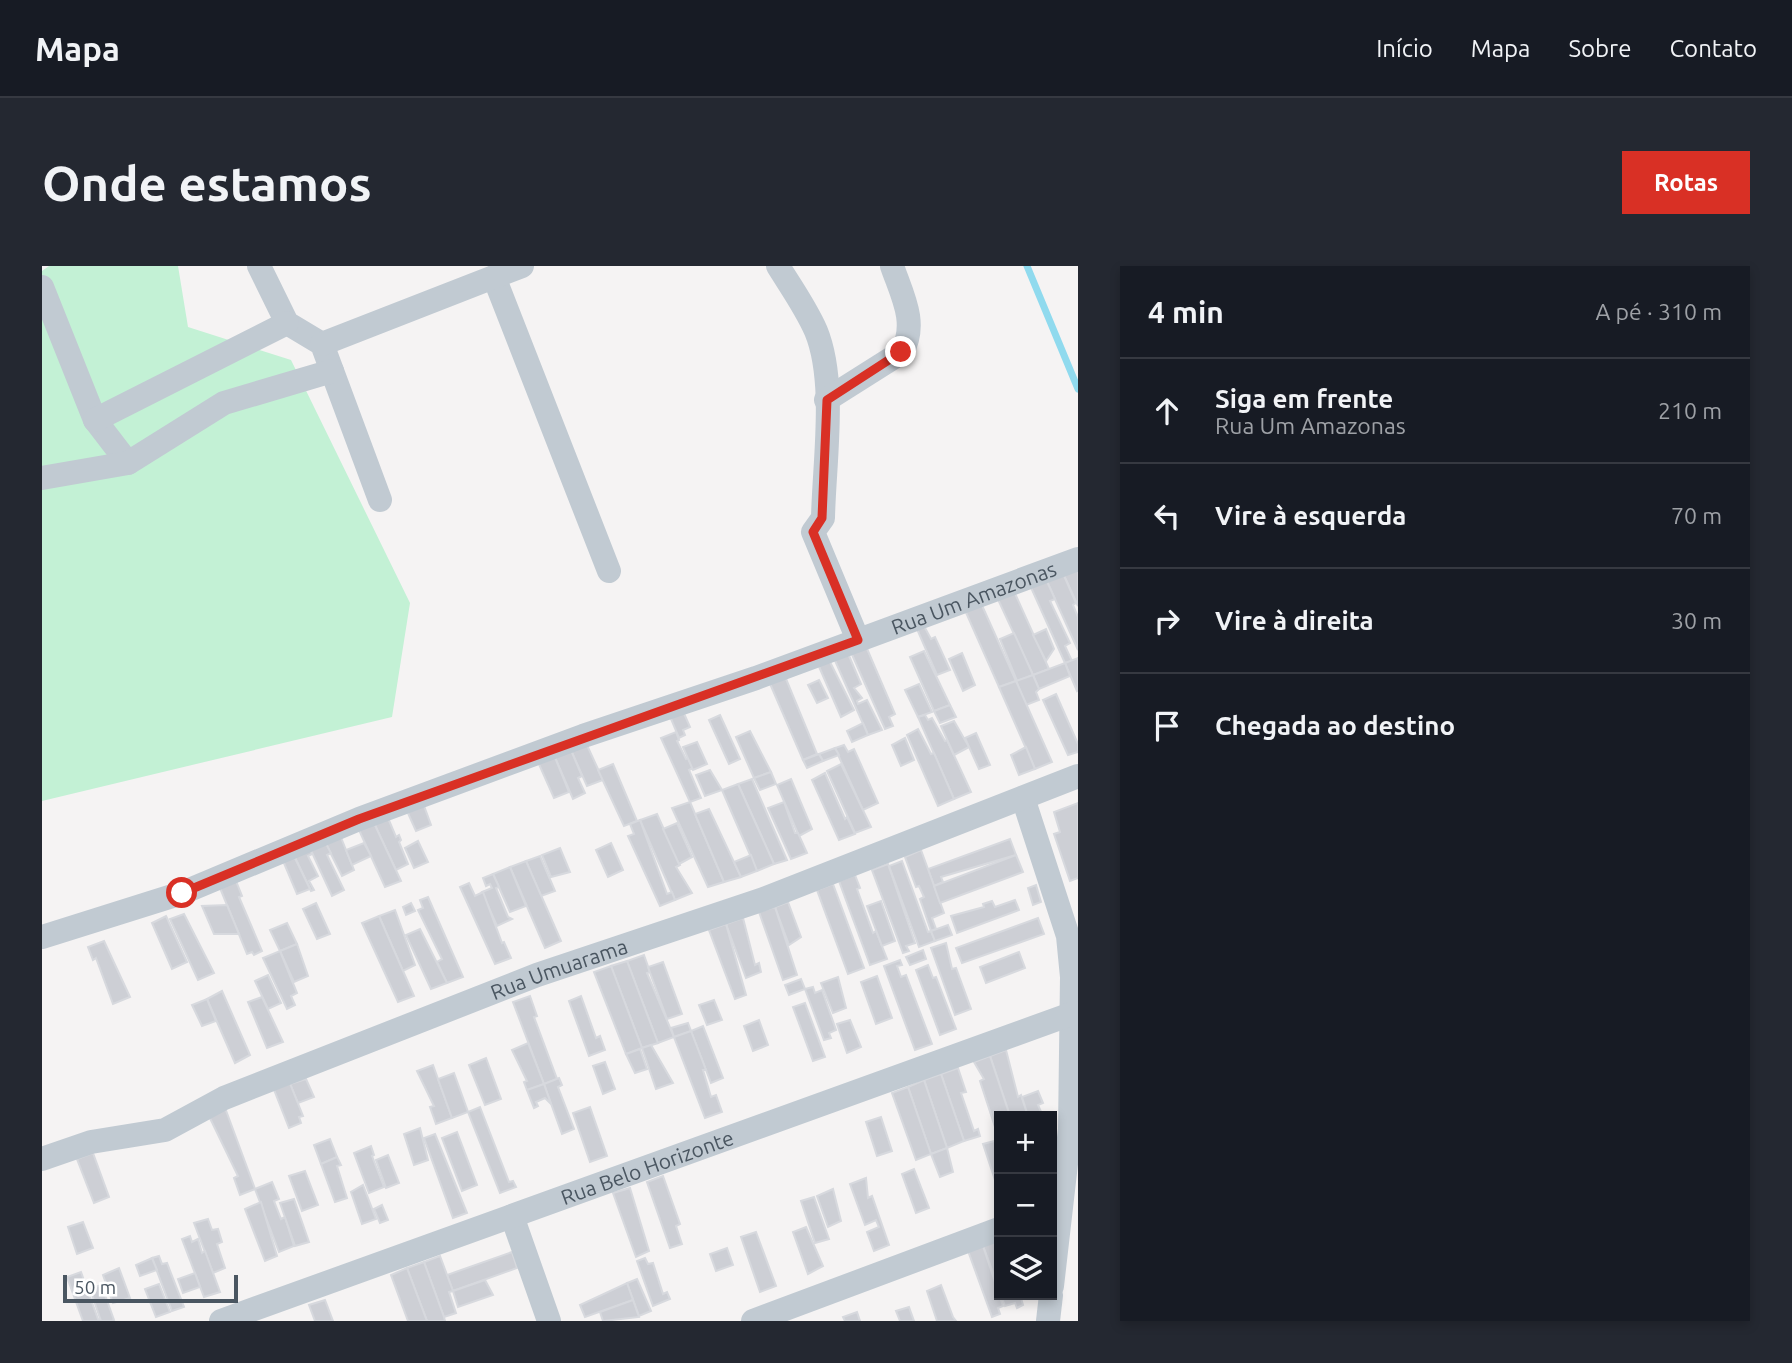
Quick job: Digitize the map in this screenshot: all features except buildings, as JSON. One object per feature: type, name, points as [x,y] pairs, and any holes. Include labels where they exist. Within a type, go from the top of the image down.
[{"type":"street","points":[[258,266],[287,323],[323,344],[380,500]]},
{"type":"street","points":[[323,344],[522,266]]},
{"type":"street","points":[[778,266],[817,332],[823,359],[827,400],[822,518],[813,532],[858,640]]},
{"type":"street","points":[[827,400],[901,352],[908,341],[909,314],[892,266]]},
{"type":"street","points":[[494,277],[609,571]]},
{"type":"street","points":[[42,287],[94,420],[128,463]]},
{"type":"street","points":[[94,420],[287,323]]},
{"type":"street","points":[[42,478],[128,463],[224,403],[332,371]]},
{"type":"street","name":"Rua Um Amazonas","points":[[42,937],[182,893],[372,814],[1078,559]]},
{"type":"street","name":"Rua Umuarama","points":[[42,1159],[91,1142],[165,1130],[224,1098],[537,975],[761,900],[1078,776]]},
{"type":"street","points":[[1023,797],[1068,936],[1074,1013],[1070,1129],[1057,1203]]},
{"type":"street","name":"Rua Belo Horizonte","points":[[221,1321],[1074,1013]]},
{"type":"street","points":[[1070,1129],[1078,1166]]},
{"type":"street","points":[[512,1216],[549,1321]]},
{"type":"street","points":[[753,1321],[994,1231]]},
{"type":"street","points":[[1048,1321],[1050,1300]]},
{"type":"green space","points":[[49,266],[178,266],[188,327],[291,360],[410,603],[392,717],[42,801],[42,271]]},
{"type":"waterway","points":[[1027,266],[1078,389]]},
{"type":"route","points":[[182,893],[359,819],[583,736],[756,678],[858,640],[813,532],[819,527],[822,518],[827,400],[901,352]]}]
